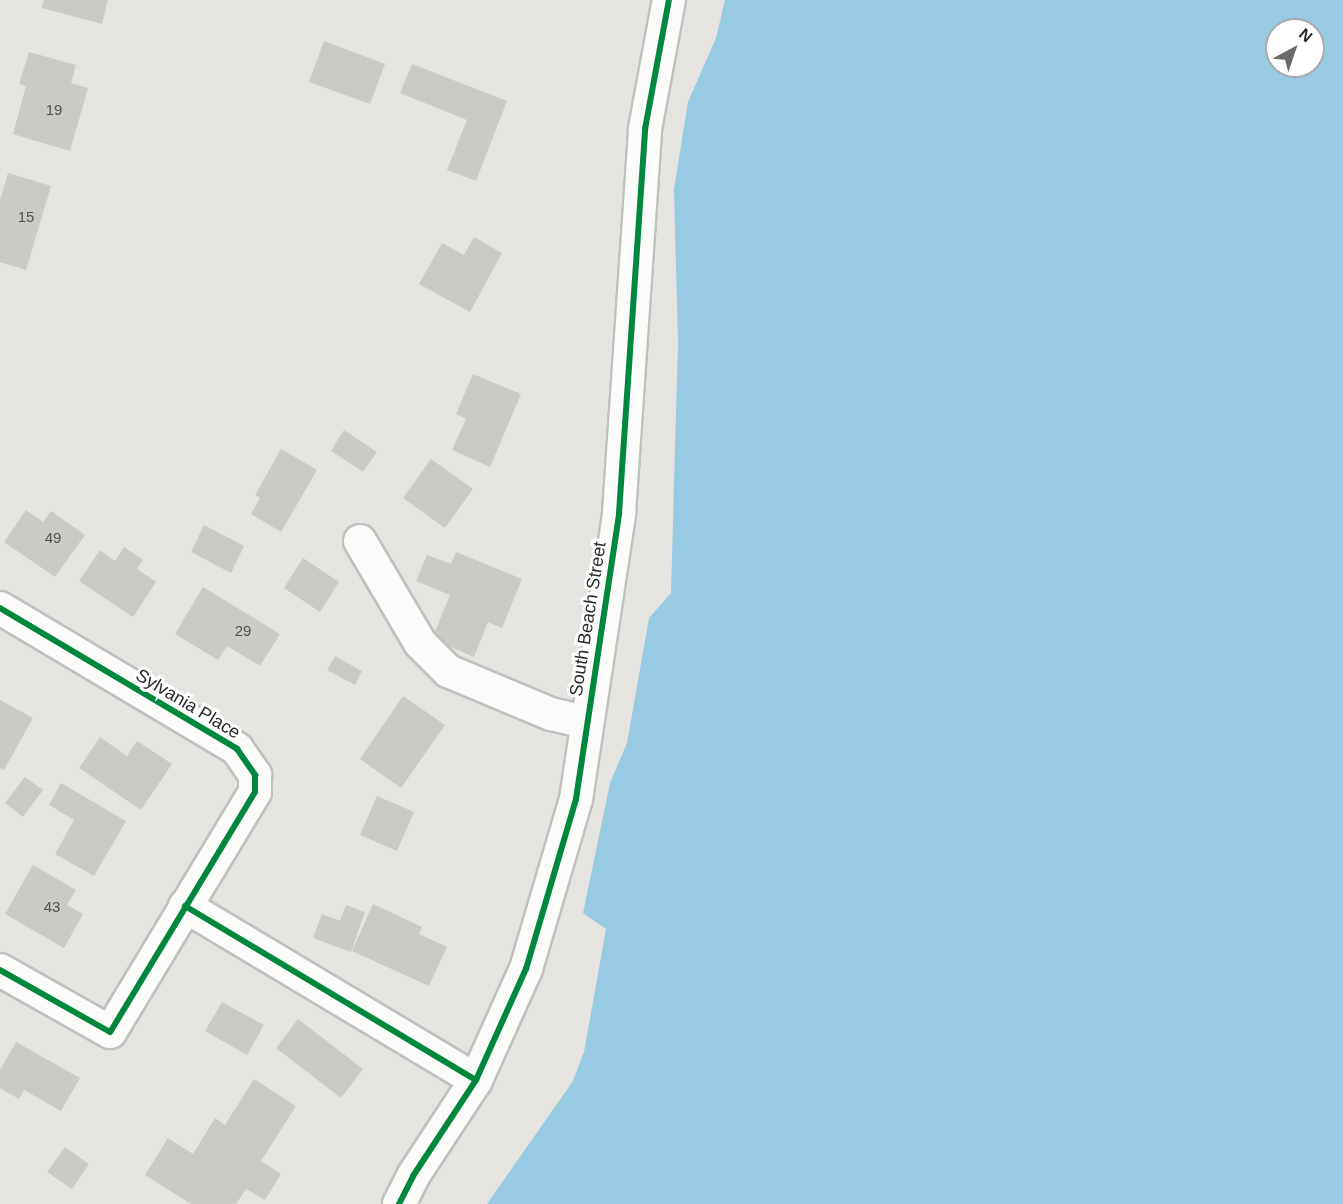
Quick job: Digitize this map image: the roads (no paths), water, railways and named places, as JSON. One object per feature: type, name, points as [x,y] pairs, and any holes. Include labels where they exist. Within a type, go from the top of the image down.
[{"type":"street","name":"South Beach Street","points":[[399,1204],[413,1176],[476,1080],[526,969],[576,799],[619,513],[645,129],[669,0]]},
{"type":"street","points":[[360,541],[420,644],[448,671],[551,714],[587,722]]},
{"type":"street","name":"Sylvania Place","points":[[0,608],[237,750],[255,775],[255,792],[110,1032],[0,970]]},
{"type":"street","points":[[185,906],[476,1080]]},
{"type":"water","points":[[725,0],[1343,0],[1343,1204],[487,1204],[573,1081],[584,1052],[606,929],[583,913],[610,783],[627,743],[649,618],[671,593],[678,343],[674,189],[688,102],[716,38]]}]
